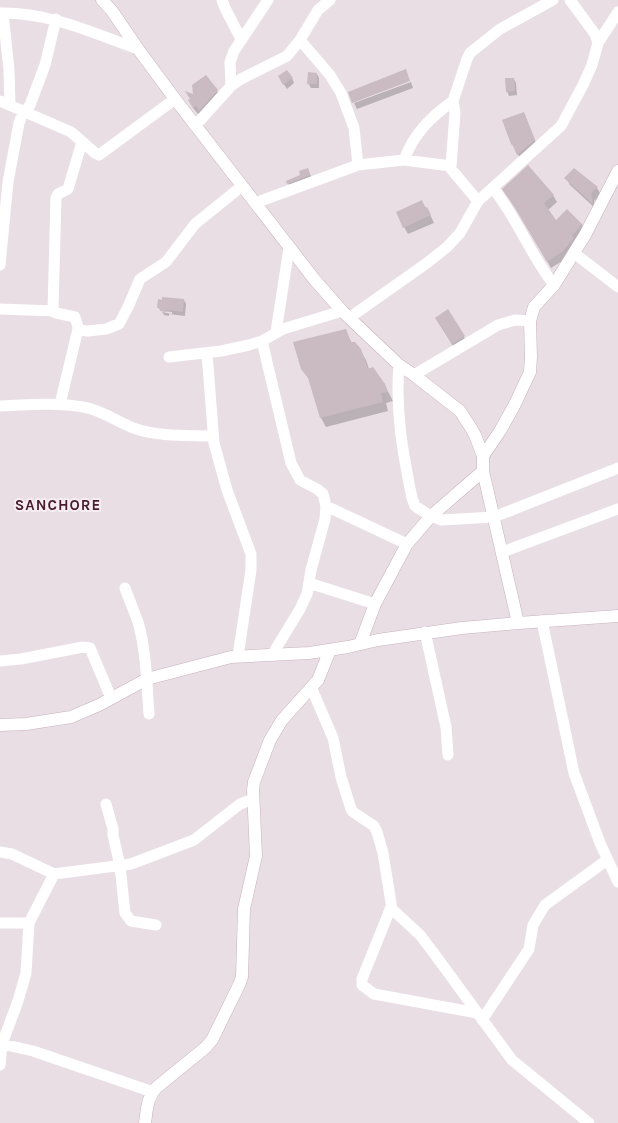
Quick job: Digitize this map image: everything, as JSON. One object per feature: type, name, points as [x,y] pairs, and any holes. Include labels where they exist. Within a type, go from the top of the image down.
[{"type":"street","points":[[222,0],[241,39]]},
{"type":"street","points":[[231,86],[230,62],[234,51],[268,0]]},
{"type":"street","points":[[196,126],[231,86],[247,76],[284,58],[300,40],[318,10],[330,0]]},
{"type":"street","points":[[478,201],[451,166],[455,114],[453,101],[467,59],[470,53],[505,26],[552,0]]},
{"type":"street","points":[[570,0],[595,34],[598,43]]},
{"type":"street","points":[[103,1],[112,11],[175,99],[314,279],[346,314],[399,365],[460,411],[471,428],[482,456],[483,470],[518,622]]},
{"type":"street","points":[[169,357],[207,353],[249,345],[262,341],[276,332],[346,314],[428,263],[447,247],[460,233],[478,201],[561,126],[592,65],[598,43],[618,12]]},
{"type":"street","points":[[138,49],[56,20],[30,15],[2,13],[9,70],[5,103],[67,131],[95,154],[99,154],[175,99]]},
{"type":"street","points":[[0,265],[9,176],[20,118],[30,105],[45,65],[56,20]]},
{"type":"street","points":[[300,40],[330,75],[341,93],[354,128],[358,165]]},
{"type":"street","points":[[404,160],[411,142],[421,128],[437,112],[453,101]]},
{"type":"street","points":[[54,311],[56,198],[58,194],[68,189],[82,142]]},
{"type":"street","points":[[255,203],[358,165],[404,160],[451,166]]},
{"type":"street","points":[[482,456],[500,431],[511,412],[530,372],[530,321],[534,307],[554,285],[574,253],[618,171]]},
{"type":"street","points":[[78,329],[88,331],[98,330],[113,327],[119,324],[140,279],[166,262],[195,224],[242,186]]},
{"type":"street","points":[[493,188],[504,201],[541,269],[554,285]]},
{"type":"street","points":[[276,332],[289,248]]},
{"type":"street","points":[[574,253],[618,287]]},
{"type":"street","points":[[0,309],[54,311],[75,317],[78,329],[60,404]]},
{"type":"street","points":[[414,375],[498,325],[514,320],[530,321]]},
{"type":"street","points":[[262,341],[291,463],[300,480],[322,492],[326,506],[325,519],[311,570],[307,594],[272,655]]},
{"type":"street","points":[[207,353],[212,436],[228,490],[250,554],[251,570],[238,656]]},
{"type":"street","points":[[399,365],[397,385],[399,429],[412,498],[415,506],[431,516],[445,521],[494,517],[618,468]]},
{"type":"street","points":[[0,406],[60,404],[100,411],[128,426],[150,433],[212,436]]},
{"type":"street","points":[[360,644],[375,604],[407,544],[431,516],[483,470]]},
{"type":"street","points":[[326,506],[407,544]]},
{"type":"street","points":[[502,552],[618,509]]},
{"type":"street","points":[[309,582],[375,604]]},
{"type":"street","points":[[125,588],[138,622],[140,632],[147,679],[149,714]]},
{"type":"street","points":[[0,725],[26,724],[71,717],[99,706],[147,679],[238,656],[308,653],[425,632],[518,622],[618,616]]},
{"type":"street","points":[[542,621],[574,773],[607,860],[618,882]]},
{"type":"street","points":[[425,632],[446,727],[448,755]]},
{"type":"street","points":[[0,661],[22,659],[83,647],[90,648],[111,698]]},
{"type":"street","points":[[145,1123],[149,1097],[205,1048],[212,1040],[241,981],[244,909],[256,856],[253,799],[254,782],[270,740],[282,720],[320,676],[330,650]]},
{"type":"street","points":[[311,687],[333,738],[341,777],[351,809],[353,812],[374,826],[377,832],[383,853],[391,907],[393,911],[424,940],[512,1060],[590,1123]]},
{"type":"street","points":[[0,852],[12,854],[54,874],[131,864],[194,840],[240,804],[253,799]]},
{"type":"street","points":[[106,804],[114,829],[113,835],[120,866],[125,913],[131,921],[156,925]]},
{"type":"street","points":[[479,1016],[529,949],[533,925],[545,905],[607,860]]},
{"type":"street","points":[[0,1065],[2,1044],[18,1001],[26,973],[29,923],[54,874]]},
{"type":"street","points":[[391,907],[362,978],[362,985],[374,994],[479,1016]]},
{"type":"street","points":[[0,923],[29,923]]},
{"type":"street","points":[[2,1044],[33,1052],[153,1092]]},
{"type":"building","points":[[406,69],[410,81],[352,103],[348,92]]},
{"type":"building","points":[[287,70],[293,78],[283,85],[278,76]]},
{"type":"building","points":[[308,72],[317,73],[317,84],[307,84]]},
{"type":"building","points":[[206,75],[218,90],[199,111],[196,106],[193,108],[185,91],[193,94],[192,85]]},
{"type":"building","points":[[505,78],[514,78],[515,91],[506,92]]},
{"type":"building","points":[[524,112],[535,140],[517,155],[502,120]]},
{"type":"building","points":[[528,165],[554,195],[544,203],[556,220],[567,209],[582,224],[572,236],[574,238],[563,251],[547,262],[502,189]]},
{"type":"building","points":[[308,168],[310,175],[287,184],[286,181],[300,175],[299,171]]},
{"type":"building","points":[[574,168],[598,187],[591,193],[593,204],[564,178]]},
{"type":"building","points":[[422,200],[425,208],[427,207],[431,215],[403,228],[396,212]]},
{"type":"building","points":[[162,297],[184,299],[183,312],[167,310],[167,312],[160,311],[160,308],[157,308],[158,299],[162,300]]},
{"type":"building","points":[[448,309],[465,336],[452,344],[435,318]]},
{"type":"building","points":[[346,329],[351,342],[355,342],[361,349],[368,369],[373,367],[385,384],[388,392],[381,393],[383,402],[320,418],[308,378],[301,369],[293,342]]},
{"type":"district","name":"SANCHORE","points":[[58,505]]}]
